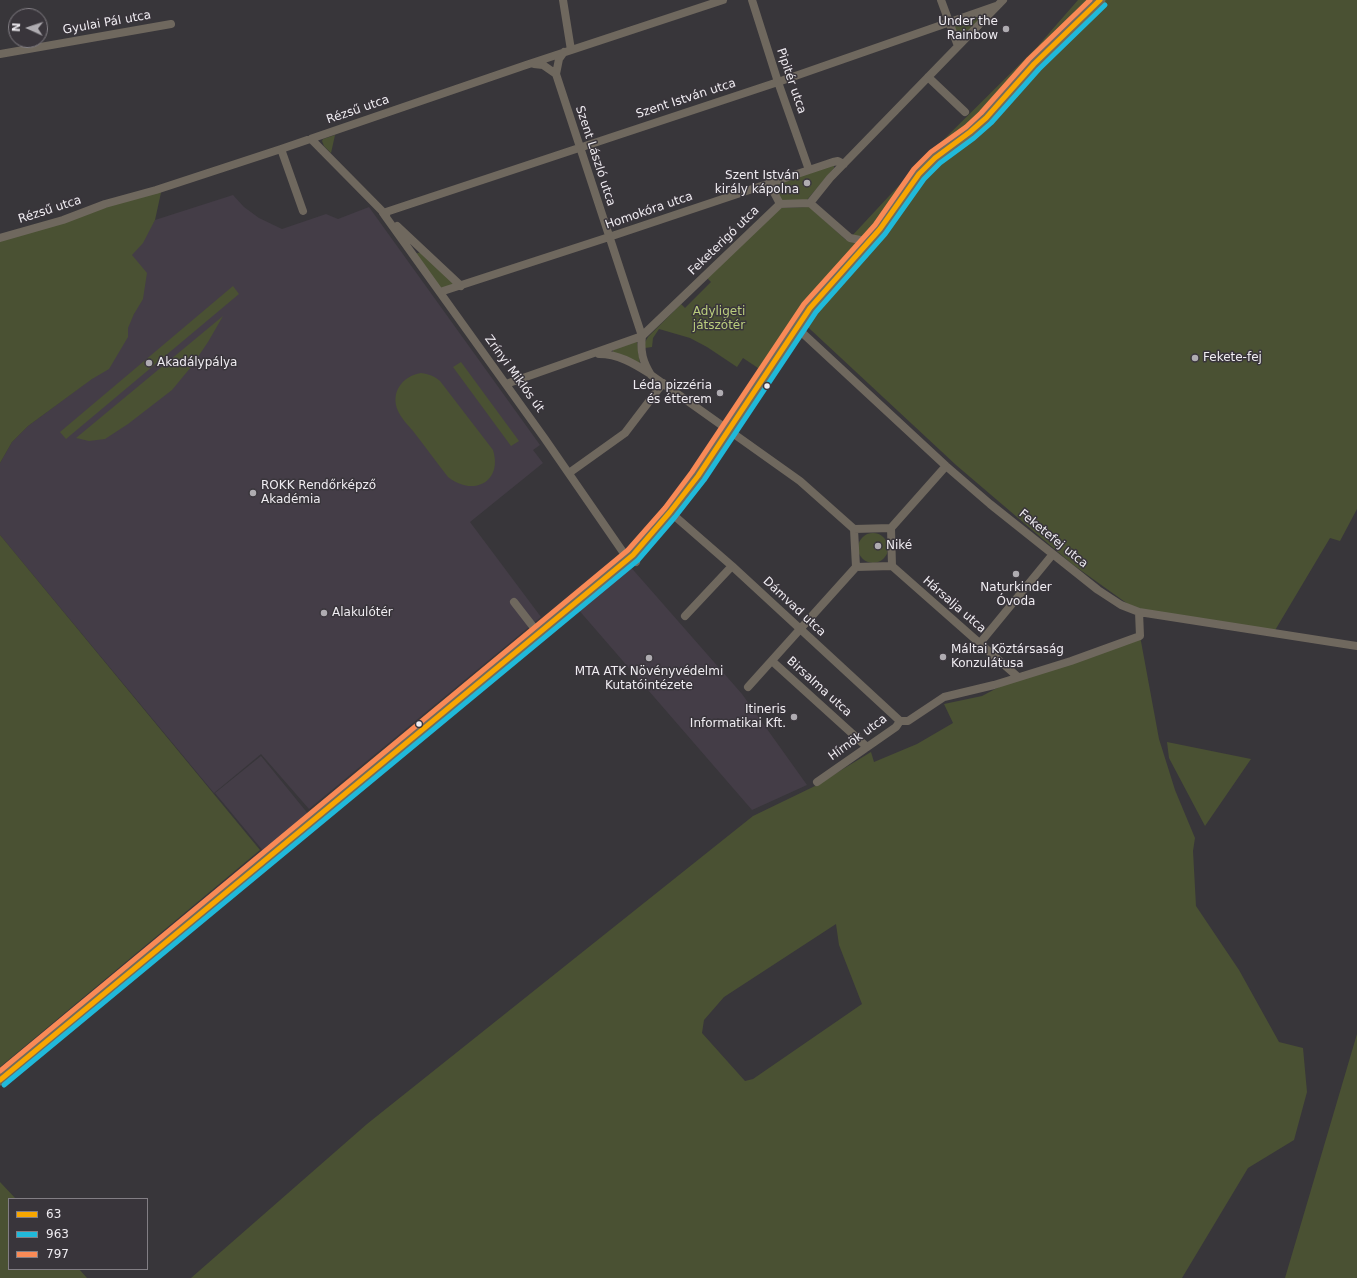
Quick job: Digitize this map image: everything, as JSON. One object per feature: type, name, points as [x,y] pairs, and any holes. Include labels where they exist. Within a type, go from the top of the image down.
[{"type":"street","points":[[526,65],[538,63],[556,74],[559,59],[567,51],[562,0]]},
{"type":"street","name":"Rézsű utca","points":[[0,238],[62,220],[105,204],[156,190],[281,149],[567,51],[723,0]]},
{"type":"street","name":"Pipitér utca","points":[[752,0],[778,82],[809,170]]},
{"type":"street","points":[[941,0],[958,46]]},
{"type":"street","points":[[810,203],[823,185],[1003,0]]},
{"type":"street","points":[[0,1080],[630,557],[670,512],[698,476],[727,428],[796,327],[815,302],[870,242],[887,221],[912,183],[925,167],[986,118],[1034,64],[1100,0]]},
{"type":"street","name":"Szent István utca","points":[[383,213],[778,82],[996,6]]},
{"type":"street","name":"Gyulai Pál utca","points":[[0,54],[171,24]]},
{"type":"street","name":"Szent László utca","points":[[556,74],[642,336],[642,354],[644,362],[651,375]]},
{"type":"street","points":[[928,77],[965,112]]},
{"type":"street","name":"Zrínyi Miklós út","points":[[311,138],[383,213],[461,286]]},
{"type":"street","points":[[281,149],[303,211]]},
{"type":"street","name":"Homokóra utca","points":[[440,292],[809,170],[838,161],[844,164]]},
{"type":"street","points":[[770,183],[780,204],[810,203],[850,238],[870,242]]},
{"type":"street","name":"Feketerigó utca","points":[[506,384],[642,336],[780,204]]},
{"type":"street","name":"Zrínyi Miklós út","points":[[383,213],[568,473],[630,557]]},
{"type":"street","name":"Feketefej utca","points":[[796,327],[946,466],[990,504],[1106,596],[1121,605],[1139,612],[1357,646]]},
{"type":"street","points":[[594,353],[609,354],[622,358],[651,375],[800,481],[854,529],[891,528]]},
{"type":"street","points":[[568,473],[625,433],[662,383]]},
{"type":"street","points":[[856,567],[892,566],[891,528],[946,466]]},
{"type":"street","name":"Dámvad utca","points":[[670,512],[732,566],[900,721]]},
{"type":"street","points":[[748,687],[856,567],[854,529]]},
{"type":"street","points":[[980,643],[1054,554]]},
{"type":"street","points":[[685,616],[732,566]]},
{"type":"street","name":"Hársalja utca","points":[[892,566],[1018,677]]},
{"type":"street","points":[[514,602],[538,633]]},
{"type":"street","name":"Hírnök utca","points":[[817,782],[896,727],[900,721],[908,721],[944,697],[994,685],[1071,661],[1140,636],[1139,612]]},
{"type":"street","name":"Birsalma utca","points":[[772,661],[867,747]]},
{"type":"shaded area","name":"ROKK Rendőrképző Akadémia","points":[[233,195],[244,207],[259,218],[282,229],[326,214],[338,219],[369,207],[540,445],[533,450],[543,463],[470,522],[541,617],[309,809],[261,754],[214,793],[0,535],[0,463],[12,442],[28,426],[102,371],[134,314],[146,274],[131,255],[155,220]]},
{"type":"shaded area","points":[[628,564],[742,694],[807,785],[752,810],[577,608]]},
{"type":"shaded area","points":[[261,756],[309,815],[264,852],[215,793]]},
{"type":"green space","name":"Adyligeti játszótér","points":[[1078,0],[1357,0],[1357,509],[1340,541],[1330,538],[1274,632],[1139,612],[1072,564],[956,465],[797,317],[761,370],[743,358],[737,367],[707,347],[690,338],[659,329],[653,338],[652,347],[645,348],[645,342],[648,337],[681,304],[685,308],[711,282],[707,278],[780,208],[810,207],[846,240],[850,238],[917,166],[1037,47]]},
{"type":"green space","points":[[981,16],[981,18],[959,41],[954,26]]},
{"type":"green space","points":[[335,135],[331,153],[324,146],[322,141],[323,139]]},
{"type":"green space","points":[[834,165],[834,168],[806,201],[782,201],[774,185]]},
{"type":"green space","points":[[162,188],[155,220],[143,243],[132,255],[147,273],[143,299],[128,328],[128,337],[109,369],[92,379],[28,426],[12,442],[0,463],[0,238]]},
{"type":"green space","points":[[421,252],[454,284],[440,289],[415,254]]},
{"type":"green space","name":"Akadálypálya","points":[[233,286],[239,294],[66,439],[60,432]]},
{"type":"green space","points":[[223,316],[191,367],[172,390],[128,424],[105,439],[89,441],[76,438]]},
{"type":"green space","points":[[637,341],[640,364],[613,353],[613,350]]},
{"type":"green space","points":[[461,362],[519,441],[511,446],[453,367]]},
{"type":"green space","points":[[421,373],[436,378],[440,381],[493,450],[495,461],[494,471],[490,478],[484,483],[476,486],[467,486],[448,477],[399,414],[396,398],[399,386],[408,378]]},
{"type":"green space","points":[[873,533],[884,537],[888,548],[884,559],[873,563],[862,559],[858,548],[862,537]]},
{"type":"green space","points":[[0,535],[260,850],[0,1067]]},
{"type":"green space","points":[[1140,636],[1159,739],[1175,790],[1195,838],[1193,851],[1196,906],[1239,970],[1279,1042],[1303,1048],[1307,1092],[1294,1140],[1248,1168],[1182,1278],[191,1278],[367,1124],[753,816],[815,786],[871,752],[874,762],[917,744],[953,723],[944,704],[982,696],[1018,677]],"holes":[[[836,924],[839,945],[862,1004],[753,1079],[745,1081],[702,1033],[704,1020],[724,997]]]},
{"type":"green space","points":[[1167,742],[1251,759],[1205,826],[1169,758]]},
{"type":"green space","points":[[1357,1034],[1357,1278],[1285,1278]]},
{"type":"green space","points":[[0,1182],[15,1198],[8,1198],[8,1270],[80,1270],[87,1278],[0,1278]]},
{"type":"transit line","name":"797","points":[[0,1071],[628,550],[665,508],[692,472],[804,304],[875,225],[914,169],[931,152],[966,127],[981,113],[1029,59],[1090,0]]},
{"type":"transit line","name":"63","points":[[0,1080],[633,555],[670,512],[698,476],[810,308],[880,229],[919,174],[935,158],[986,118],[1034,64],[1100,0]]},
{"type":"transit line","name":"963","points":[[4,1085],[638,560],[704,480],[816,312],[885,234],[924,179],[940,163],[974,138],[991,123],[1039,69],[1105,5]]},
{"type":"place","name":"Under the Rainbow","points":[[1006,29]]},
{"type":"place","name":"Szent István király kápolna","points":[[807,183]]},
{"type":"place","name":"Fekete-fej","points":[[1195,358]]},
{"type":"place","name":"Akadálypálya","points":[[149,363]]},
{"type":"place","name":"Léda pizzéria és étterem","points":[[720,393]]},
{"type":"place","name":"ROKK Rendőrképző Akadémia","points":[[253,493]]},
{"type":"place","name":"Niké","points":[[878,546]]},
{"type":"place","name":"Naturkinder Óvoda","points":[[1016,574]]},
{"type":"place","name":"Alakulótér","points":[[324,613]]},
{"type":"place","name":"Máltai Köztársaság Konzulátusa","points":[[943,657]]},
{"type":"place","name":"MTA ATK Növényvédelmi Kutatóintézete","points":[[649,658]]},
{"type":"place","name":"Itineris Informatikai Kft.","points":[[794,717]]}]
